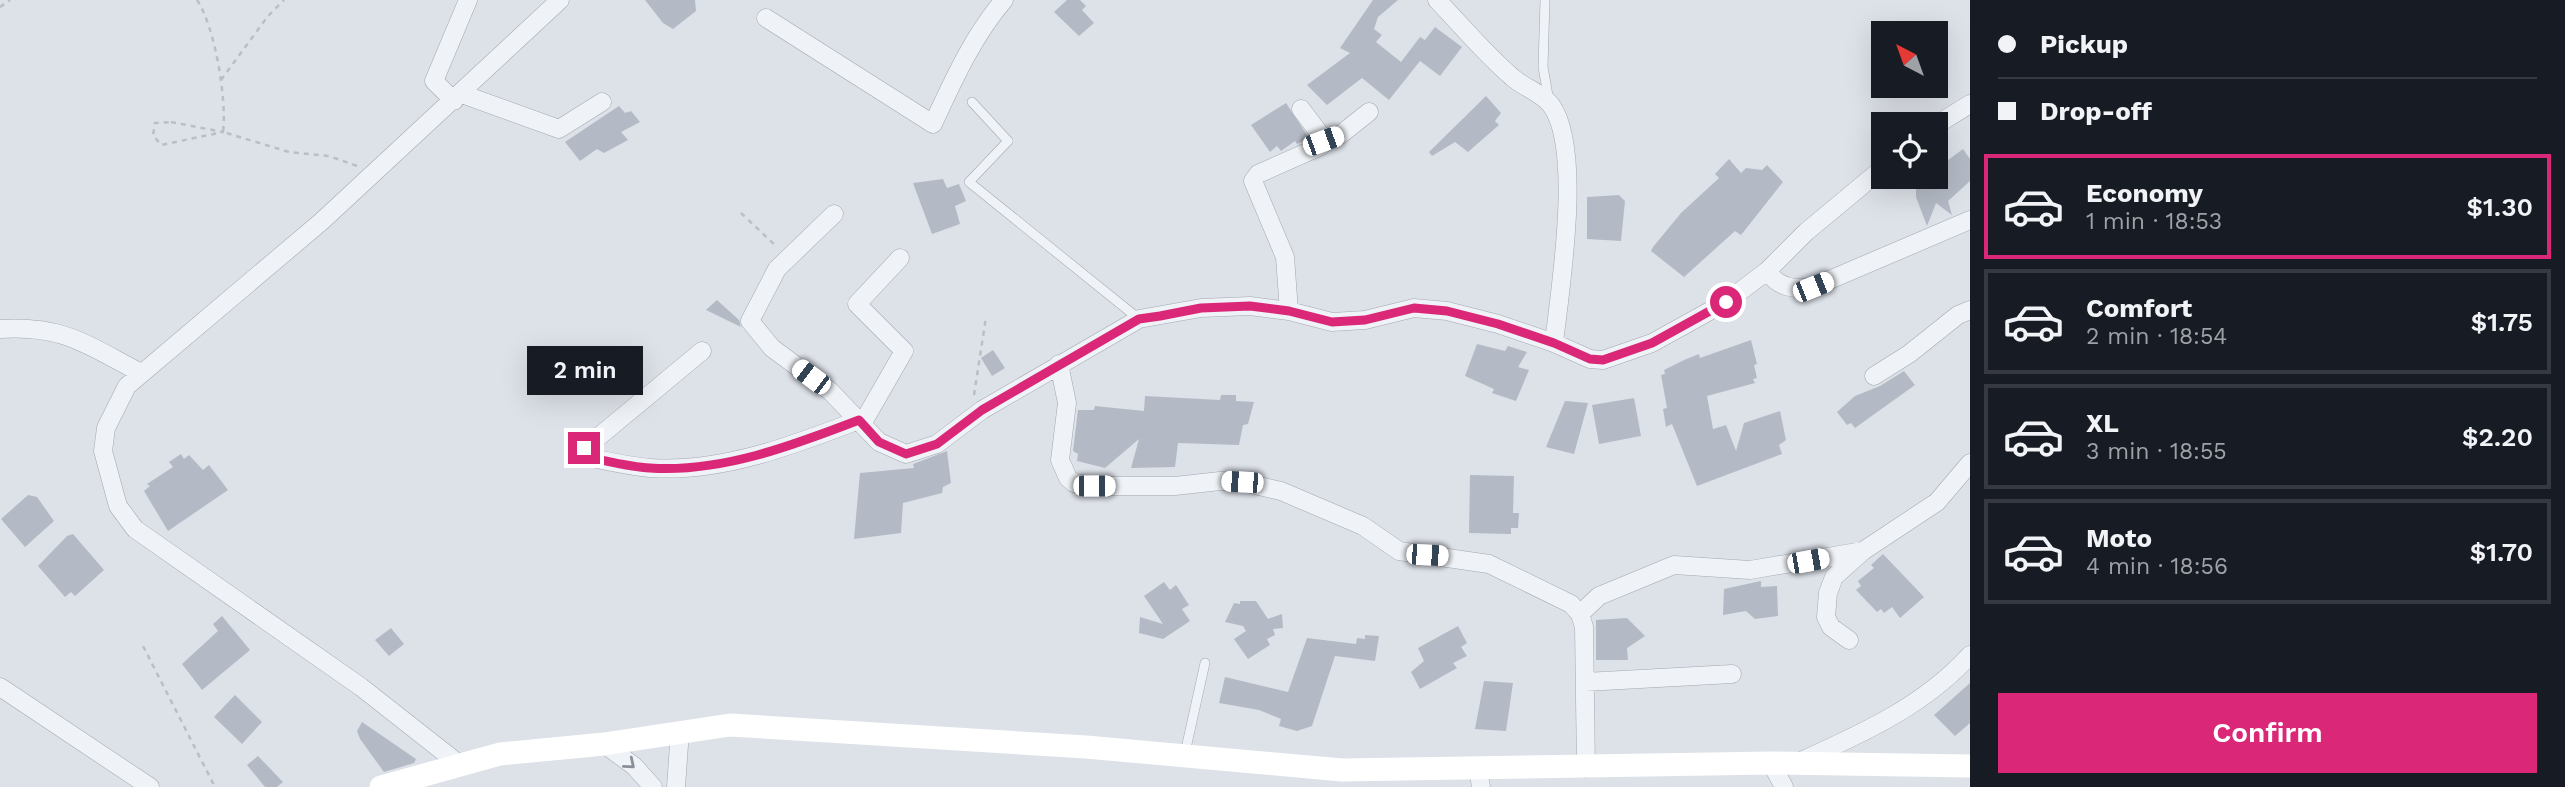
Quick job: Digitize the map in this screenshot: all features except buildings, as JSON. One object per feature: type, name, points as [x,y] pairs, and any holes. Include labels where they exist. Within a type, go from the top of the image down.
[{"type":"street","points":[[468,0],[434,81],[458,97],[559,129],[602,102]]},
{"type":"street","points":[[459,764],[361,687],[250,612],[126,519],[112,492],[103,451],[106,428],[127,386],[241,291],[377,171],[560,0]]},
{"type":"street","points":[[766,18],[933,124],[957,74],[991,15],[1004,0]]},
{"type":"street","points":[[1437,0],[1511,77],[1549,102],[1556,113],[1567,166],[1566,245],[1554,343]]},
{"type":"street","points":[[1948,118],[1970,104]]},
{"type":"street","points":[[1301,109],[1323,141]]},
{"type":"street","points":[[1289,311],[1285,257],[1253,177],[1321,146],[1323,141],[1340,135],[1369,112]]},
{"type":"street","points":[[834,214],[777,269],[750,321],[772,348],[830,391],[879,442],[906,454],[937,444],[970,419],[1059,363],[1139,319],[1201,308],[1250,306],[1289,311],[1332,322],[1365,320],[1414,308],[1447,311],[1554,343],[1590,359],[1603,360],[1624,354],[1652,343],[1726,302],[1767,271],[1806,232],[1871,178]]},
{"type":"street","points":[[1767,271],[1781,285],[1800,289],[1813,287],[1970,220]]},
{"type":"street","points":[[702,351],[584,448],[581,456],[650,468],[705,467],[861,422],[904,351],[857,304],[900,258]]},
{"type":"street","points":[[1874,376],[1909,354],[1958,315],[1970,310]]},
{"type":"street","points":[[0,329],[29,327],[60,331],[141,373]]},
{"type":"street","points":[[1059,363],[1067,403],[1060,460],[1068,478],[1074,483],[1094,486],[1175,486],[1220,481],[1242,482],[1281,491],[1363,527],[1399,551],[1489,564],[1572,604],[1580,614],[1584,627],[1586,768]]},
{"type":"street","points":[[1849,640],[1831,627],[1826,617],[1828,593],[1834,577],[1863,551],[1937,502],[1970,463]]},
{"type":"street","points":[[1580,614],[1599,596],[1674,565],[1750,570],[1863,551]]},
{"type":"street","points":[[1796,763],[1875,727],[1902,711],[1970,654]]},
{"type":"street","points":[[1585,682],[1732,674]]},
{"type":"street","points":[[0,687],[150,787]]},
{"type":"street","points":[[381,787],[500,754],[604,744],[730,725],[819,729],[1184,757],[1339,778],[1480,777],[1586,768],[1771,763],[1970,766]]},
{"type":"street","points":[[676,787],[680,731]]},
{"type":"street","points":[[604,744],[634,766],[653,787]]},
{"type":"street","points":[[1771,763],[1784,787]]},
{"type":"lane","points":[[1545,0],[1543,67],[1549,102]]},
{"type":"lane","points":[[972,102],[1008,141],[969,182],[1139,319]]},
{"type":"lane","points":[[1184,757],[1205,663]]},
{"type":"path","points":[[0,6],[10,0]]},
{"type":"path","points":[[197,0],[211,27],[221,80],[223,132]]},
{"type":"path","points":[[221,80],[268,16],[284,0]]},
{"type":"path","points":[[223,132],[161,145],[153,135],[155,123],[171,122],[223,132],[289,152],[329,156],[377,171]]},
{"type":"path","points":[[741,213],[789,258]]},
{"type":"path","points":[[970,419],[986,317]]},
{"type":"path","points":[[143,646],[215,787]]},
{"type":"route","points":[[584,448],[581,456],[650,468],[705,467],[802,441],[859,420],[879,442],[906,454],[937,444],[982,410],[1139,319],[1201,308],[1250,306],[1289,311],[1332,322],[1365,320],[1414,308],[1447,311],[1498,324],[1554,343],[1590,359],[1603,360],[1652,343],[1726,302]]}]
